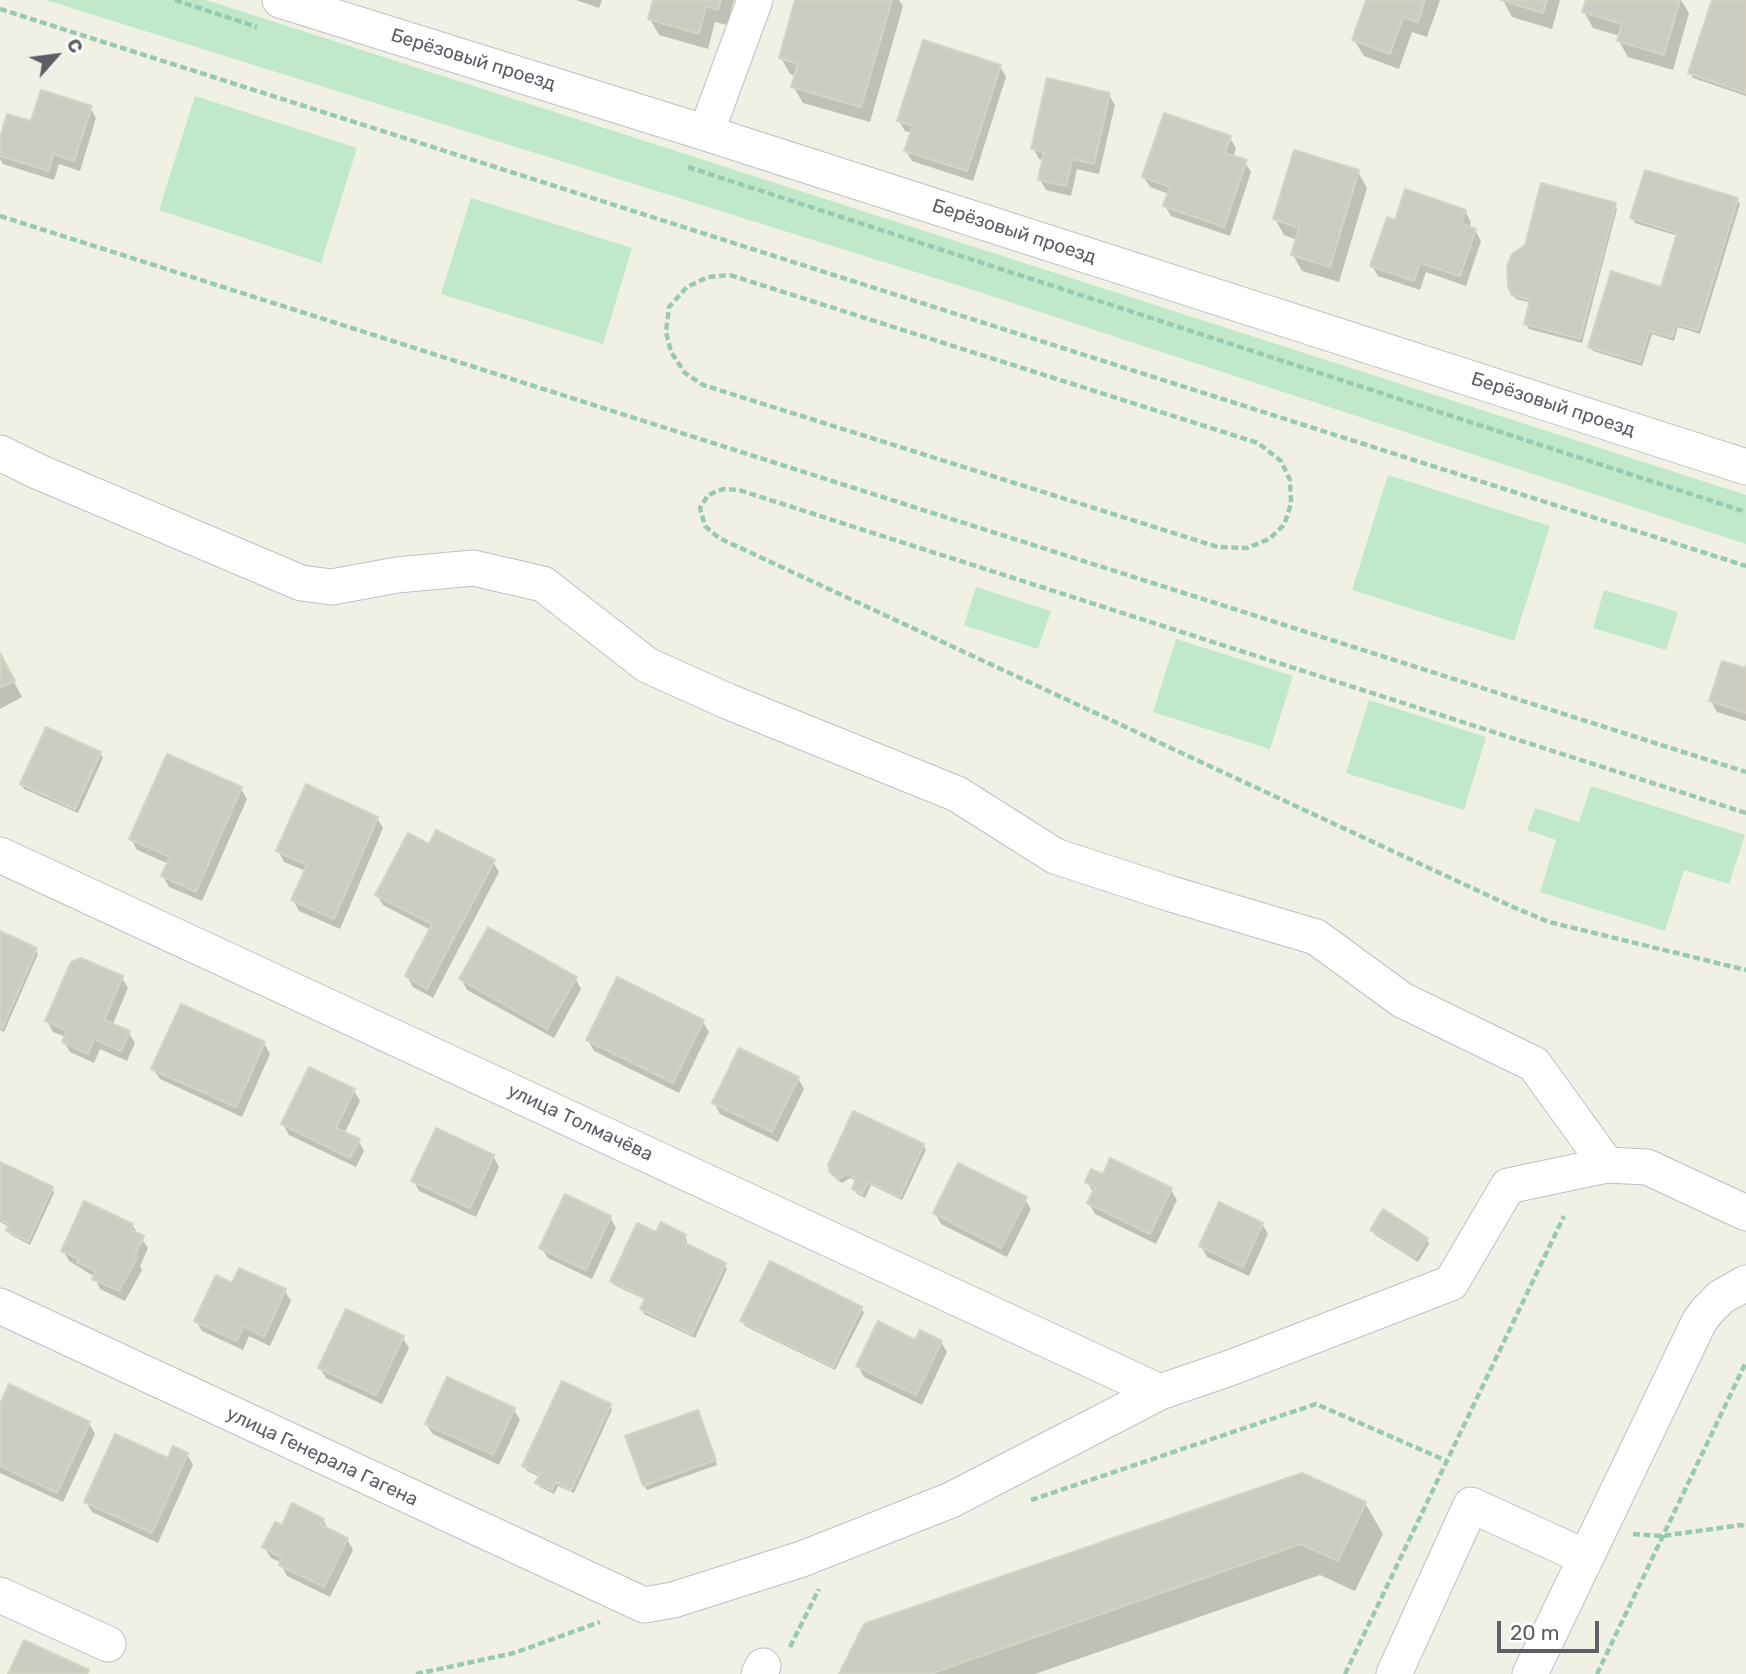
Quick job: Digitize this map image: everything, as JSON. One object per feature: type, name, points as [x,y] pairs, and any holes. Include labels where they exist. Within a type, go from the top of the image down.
[{"type":"street","points":[[706,133],[755,0]]},
{"type":"street","name":"Берёзовый проезд","points":[[273,15],[706,133],[1746,467]]},
{"type":"street","points":[[0,453],[301,583],[332,587],[397,575],[473,568],[543,584],[647,665],[727,701],[957,794],[1055,856],[1316,937],[1402,1000],[1534,1064],[1607,1165]]},
{"type":"street","name":"улица Толмачёва","points":[[0,855],[1160,1392]]},
{"type":"street","points":[[644,1605],[673,1600],[802,1559],[951,1500],[1160,1392],[1451,1283],[1507,1186],[1607,1165],[1647,1167],[1746,1213]]},
{"type":"street","points":[[1530,1674],[1699,1322],[1721,1297],[1746,1283]]},
{"type":"street","name":"улица Генерала Гагена","points":[[0,1306],[644,1605]]},
{"type":"street","points":[[1394,1674],[1471,1505],[1591,1544]]},
{"type":"street","points":[[0,1595],[107,1644]]},
{"type":"path","points":[[175,0],[273,15]]},
{"type":"path","points":[[0,9],[1746,566]]},
{"type":"path","points":[[677,163],[1746,512]]},
{"type":"path","points":[[0,216],[1746,772]]},
{"type":"path","points":[[730,275],[1258,443],[1281,461],[1290,480],[1291,504],[1284,525],[1269,539],[1247,548],[1219,547],[703,385],[685,373],[671,352],[666,332],[669,307],[687,287],[708,277],[730,275]]},
{"type":"path","points":[[1746,813],[739,489],[723,489],[708,495],[700,508],[705,526],[719,538],[1513,907],[1549,922],[1746,970]]},
{"type":"path","points":[[1345,1674],[1564,1216]]},
{"type":"path","points":[[1597,1674],[1746,1362]]},
{"type":"path","points":[[1026,1502],[1316,1404],[1447,1461]]},
{"type":"path","points":[[1591,1544],[1741,1525],[1746,1527]]},
{"type":"path","points":[[770,1664],[823,1581]]},
{"type":"path","points":[[416,1674],[514,1653],[644,1605]]},
{"type":"green space","points":[[46,0],[206,0],[1746,495],[1746,544],[970,289]]},
{"type":"green space","points":[[195,96],[357,148],[321,263],[159,210]]},
{"type":"green space","points":[[471,198],[632,248],[603,344],[441,294]]},
{"type":"green space","points":[[1388,475],[1550,526],[1514,641],[1352,590]]},
{"type":"green space","points":[[976,587],[1051,611],[1038,649],[964,625]]},
{"type":"green space","points":[[1604,590],[1678,612],[1666,650],[1593,628]]},
{"type":"green space","points":[[1176,639],[1293,676],[1270,749],[1153,712]]},
{"type":"green space","points":[[1369,700],[1486,737],[1464,810],[1346,773]]},
{"type":"green space","points":[[1591,786],[1745,835],[1729,884],[1684,870],[1665,931],[1540,892],[1556,840],[1527,830],[1535,808],[1579,822]]},
{"type":"building","points":[[653,0],[721,0],[718,10],[706,6],[699,34],[648,19]]},
{"type":"building","points":[[795,0],[892,0],[861,107],[791,87],[798,64],[779,58]]},
{"type":"building","points":[[1366,0],[1425,0],[1418,22],[1403,17],[1390,54],[1352,40]]},
{"type":"building","points":[[1501,0],[1547,0],[1543,13]]},
{"type":"building","points":[[1586,0],[1680,0],[1664,55],[1617,41],[1622,24],[1582,12]]},
{"type":"building","points":[[1712,0],[1746,0],[1746,93],[1688,73]]},
{"type":"building","points":[[923,40],[1001,65],[967,171],[904,151],[913,126],[897,121]]},
{"type":"building","points":[[1047,78],[1110,93],[1094,164],[1072,159],[1066,186],[1038,180],[1044,152],[1031,149]]},
{"type":"building","points":[[41,90],[92,106],[74,161],[53,154],[49,171],[0,156],[0,138],[7,114],[31,121]]},
{"type":"building","points":[[1164,113],[1231,136],[1225,153],[1247,160],[1224,227],[1163,206],[1170,187],[1142,177]]},
{"type":"building","points":[[1294,150],[1359,170],[1330,267],[1291,255],[1299,228],[1273,219]]},
{"type":"building","points":[[1645,170],[1738,198],[1698,330],[1676,324],[1672,337],[1649,331],[1640,362],[1588,347],[1611,271],[1661,287],[1677,233],[1630,218]]},
{"type":"building","points":[[1541,183],[1616,203],[1580,339],[1524,324],[1530,300],[1512,295],[1508,287],[1507,266],[1512,254],[1525,245]]},
{"type":"building","points":[[1405,189],[1466,210],[1461,223],[1476,229],[1460,276],[1420,263],[1414,281],[1370,266],[1387,217],[1395,220]]},
{"type":"building","points":[[0,653],[15,681],[0,688]]},
{"type":"building","points":[[1722,661],[1745,668],[1746,665],[1746,713],[1709,701]]},
{"type":"building","points":[[46,727],[101,752],[75,809],[20,784]]},
{"type":"building","points":[[167,754],[242,787],[196,892],[161,876],[170,857],[129,839]]},
{"type":"building","points":[[306,784],[378,817],[334,919],[291,900],[307,865],[276,851]]},
{"type":"building","points":[[436,830],[495,860],[427,989],[405,976],[432,924],[375,895],[408,833],[429,844]]},
{"type":"building","points":[[488,927],[577,977],[547,1029],[459,979]]},
{"type":"building","points":[[0,931],[37,948],[2,1029],[0,1028]]},
{"type":"building","points":[[81,958],[123,976],[104,1020],[130,1031],[121,1051],[94,1039],[88,1054],[62,1042],[66,1030],[45,1021],[71,962]]},
{"type":"building","points":[[617,977],[704,1020],[673,1083],[586,1040]]},
{"type":"building","points":[[181,1004],[265,1042],[236,1107],[151,1069]]},
{"type":"building","points":[[739,1048],[799,1077],[772,1132],[712,1103]]},
{"type":"building","points":[[309,1067],[355,1089],[336,1128],[360,1139],[350,1158],[281,1124]]},
{"type":"building","points":[[853,1111],[924,1144],[900,1197],[868,1182],[862,1194],[852,1189],[856,1178],[847,1174],[839,1179],[830,1173],[828,1165]]},
{"type":"building","points":[[436,1128],[494,1155],[470,1208],[411,1181]]},
{"type":"building","points":[[1110,1158],[1172,1188],[1150,1234],[1087,1203],[1095,1187],[1085,1182],[1091,1169],[1103,1174]]},
{"type":"building","points":[[0,1162],[53,1187],[28,1241],[6,1231],[9,1224],[0,1220]]},
{"type":"building","points":[[958,1163],[1027,1197],[1001,1248],[933,1213]]},
{"type":"building","points":[[565,1194],[611,1216],[586,1270],[539,1248]]},
{"type":"building","points":[[84,1201],[133,1224],[131,1230],[144,1236],[134,1257],[137,1258],[119,1291],[92,1279],[96,1271],[61,1251]]},
{"type":"building","points":[[1219,1202],[1263,1223],[1243,1267],[1199,1246]]},
{"type":"building","points":[[1383,1209],[1428,1238],[1415,1258],[1370,1230]]},
{"type":"building","points":[[661,1222],[686,1235],[683,1242],[726,1263],[692,1334],[640,1309],[645,1298],[610,1281],[637,1223],[656,1232]]},
{"type":"building","points":[[770,1261],[862,1307],[833,1367],[740,1321]]},
{"type":"building","points":[[239,1268],[286,1289],[264,1337],[243,1326],[237,1341],[194,1321],[216,1275],[232,1283]]},
{"type":"building","points":[[346,1309],[404,1336],[376,1395],[318,1368]]},
{"type":"building","points":[[878,1321],[915,1340],[920,1330],[942,1341],[916,1395],[856,1366]]},
{"type":"building","points":[[447,1377],[515,1408],[493,1455],[425,1424]]},
{"type":"building","points":[[562,1381],[611,1404],[571,1490],[556,1482],[552,1490],[535,1483],[540,1474],[522,1466]]},
{"type":"building","points":[[9,1384],[90,1422],[57,1493],[0,1466],[0,1404]]},
{"type":"building","points":[[698,1410],[716,1460],[643,1486],[625,1436]]},
{"type":"building","points":[[115,1434],[168,1458],[173,1446],[188,1453],[152,1533],[84,1502]]},
{"type":"building","points":[[1302,1473],[1366,1502],[1338,1561],[1301,1544],[930,1674],[839,1674],[864,1624]]},
{"type":"building","points":[[292,1503],[324,1519],[321,1525],[348,1538],[324,1587],[279,1565],[282,1557],[262,1547],[275,1522],[282,1525]]},
{"type":"building","points":[[24,1640],[89,1670],[87,1674],[8,1674]]}]
